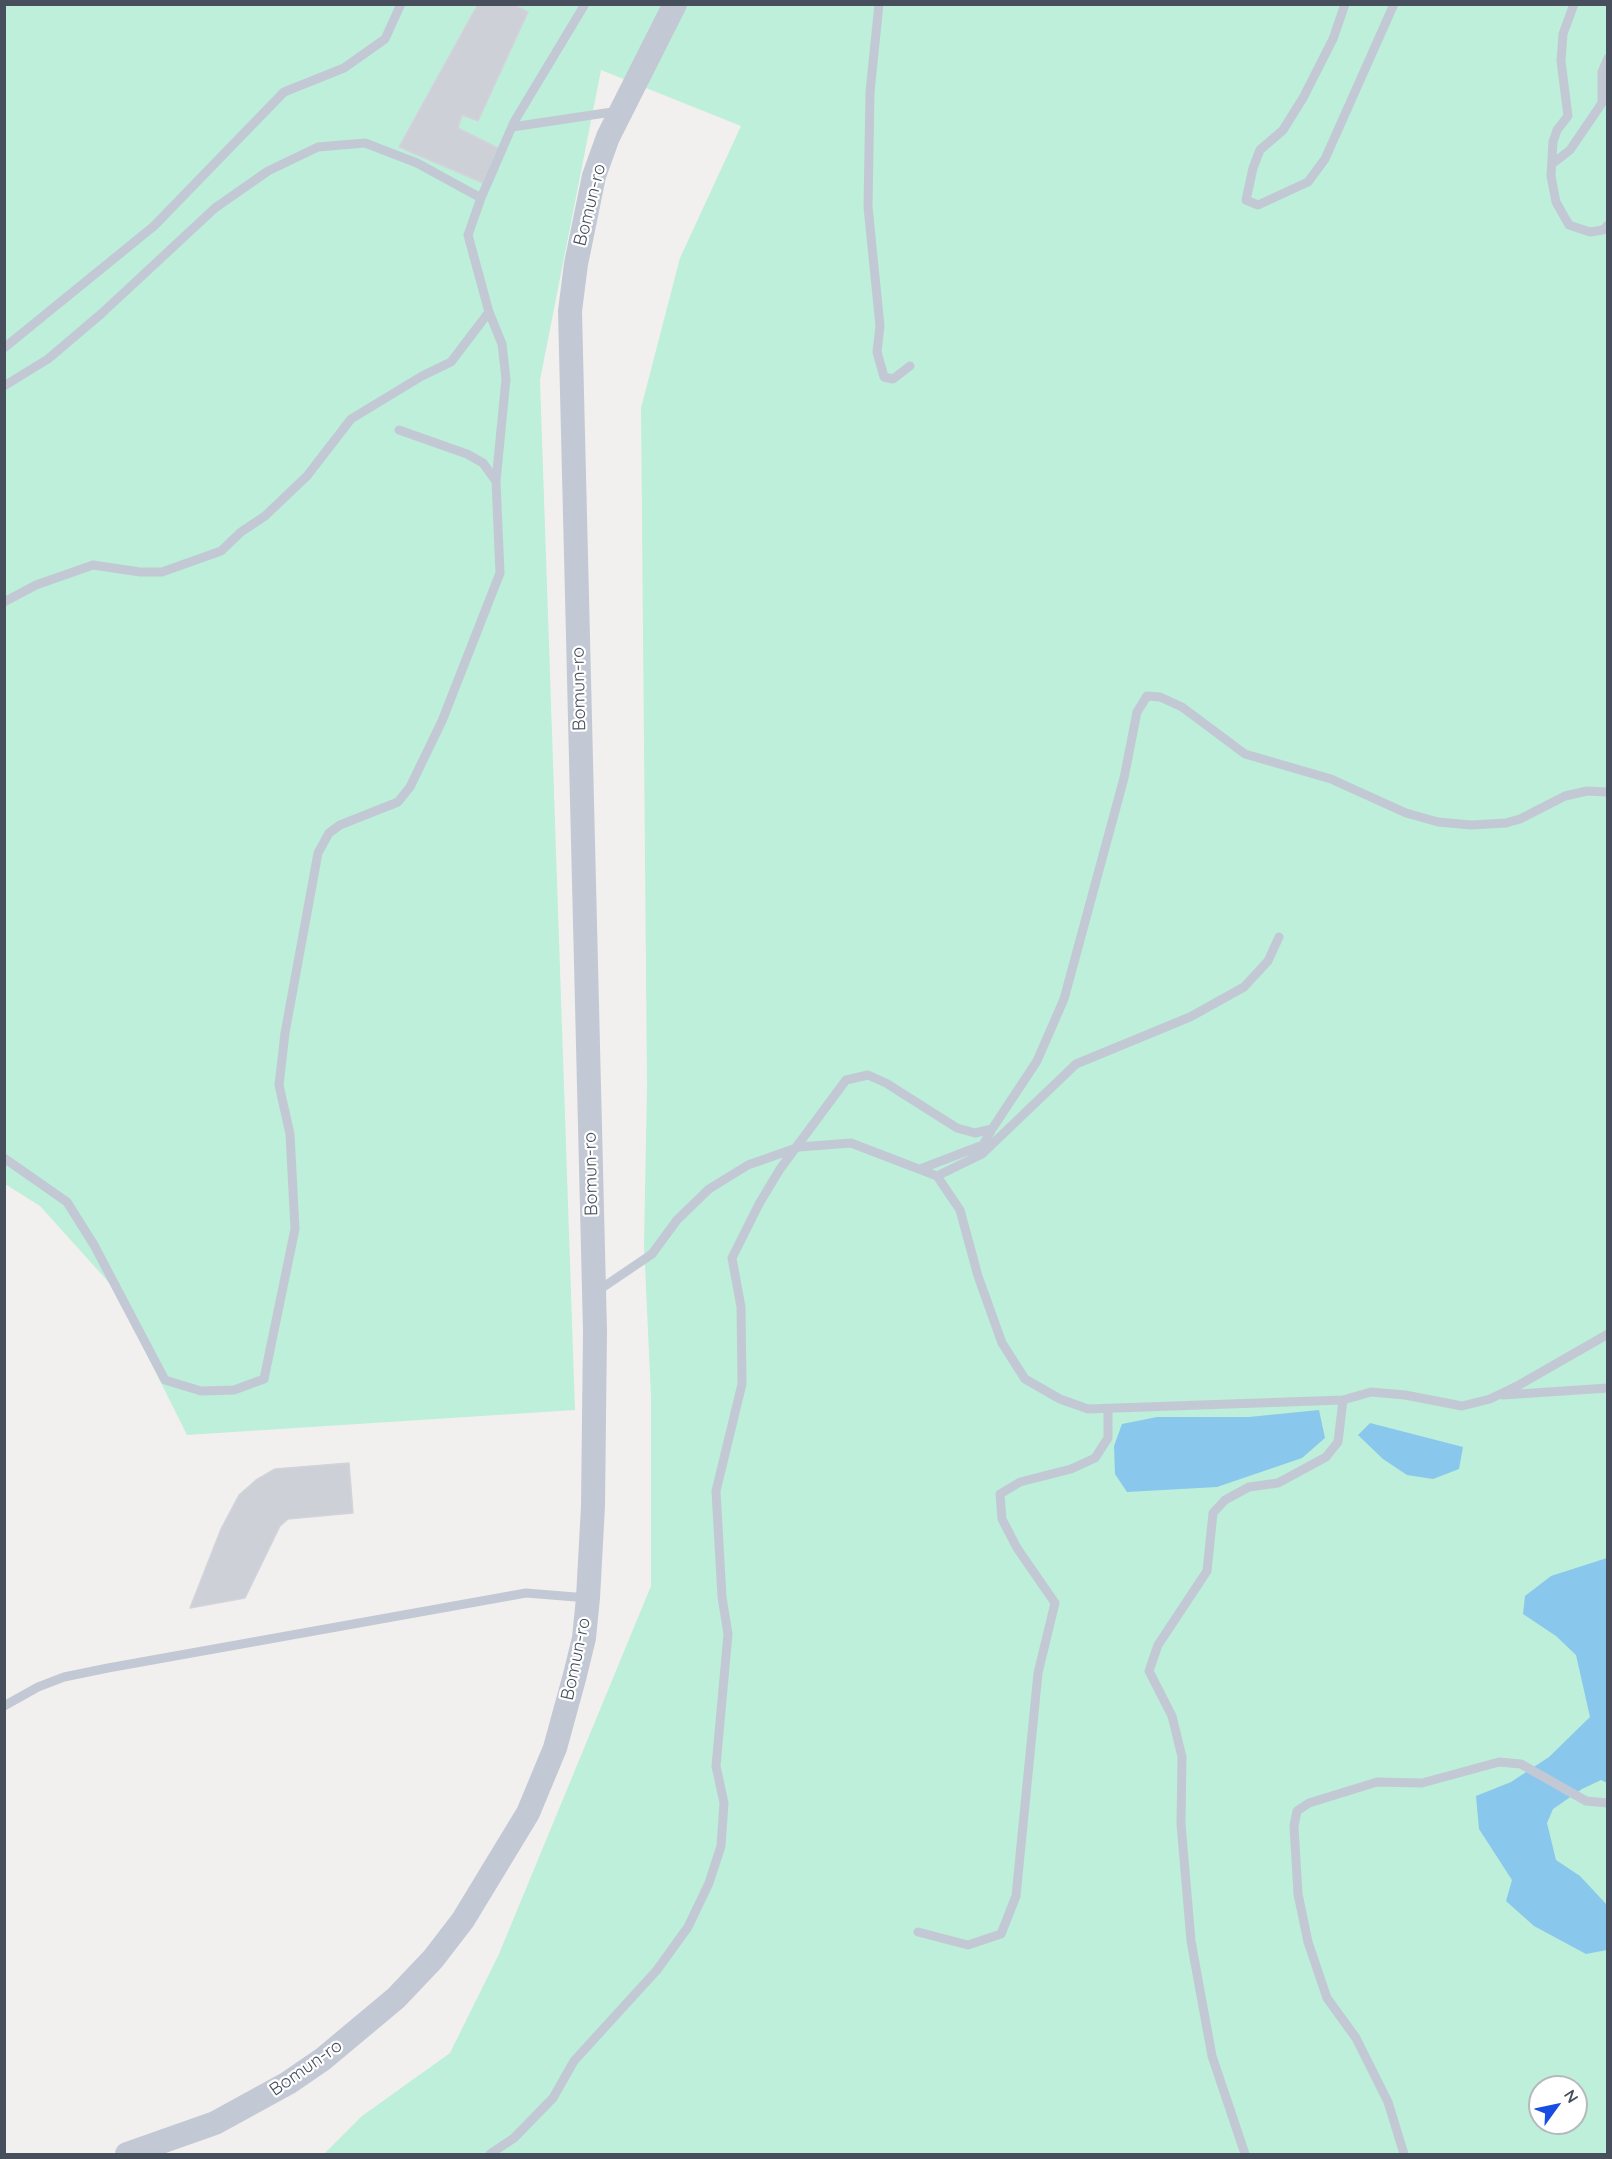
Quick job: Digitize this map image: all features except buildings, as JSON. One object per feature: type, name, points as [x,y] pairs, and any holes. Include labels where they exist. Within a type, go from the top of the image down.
[{"type":"street","name":"Bomun-ro","points":[[127,2154],[162,2144],[215,2123],[288,2083],[323,2059],[396,1998],[433,1959],[464,1920],[528,1813],[555,1748],[573,1685],[584,1638],[593,1506],[594,1293],[570,311],[576,264],[594,177],[608,137],[675,4]]},
{"type":"lane","points":[[4,348],[154,226],[284,92],[344,68],[385,39],[401,4]]},
{"type":"lane","points":[[4,1158],[67,1202],[94,1245],[165,1380],[201,1391],[234,1390],[264,1380],[295,1229],[290,1134],[279,1085],[285,1033],[318,853],[329,833],[339,825],[398,801],[410,787],[442,721],[500,573],[496,482],[506,379],[502,344],[489,312],[468,235],[480,198],[512,127],[585,4]]},
{"type":"lane","points":[[879,4],[870,92],[868,207],[880,326],[877,352],[884,377],[893,380],[910,366]]},
{"type":"lane","points":[[1345,4],[1333,39],[1303,98],[1282,130],[1260,150],[1253,168],[1246,200],[1258,205],[1308,182],[1325,159],[1394,4]]},
{"type":"lane","points":[[1574,4],[1563,34],[1561,61],[1568,116],[1557,130],[1552,142],[1551,164],[1556,202],[1569,225],[1590,232],[1603,230],[1608,225]]},
{"type":"lane","points":[[1551,164],[1570,150],[1602,103],[1602,72],[1608,58]]},
{"type":"lane","points":[[512,127],[622,111]]},
{"type":"lane","points":[[4,386],[48,359],[215,208],[268,171],[318,147],[365,142],[417,163],[480,198]]},
{"type":"lane","points":[[4,602],[36,585],[93,565],[140,572],[162,572],[221,551],[241,532],[265,516],[307,476],[351,419],[422,376],[451,362],[489,312]]},
{"type":"lane","points":[[399,430],[468,454],[483,463],[496,482]]},
{"type":"lane","points":[[920,1169],[983,1145],[1037,1061],[1064,999],[1094,896],[1124,777],[1137,712],[1146,696],[1160,697],[1182,707],[1245,754],[1331,779],[1406,813],[1438,822],[1471,825],[1506,823],[1520,819],[1565,796],[1587,791],[1608,792]]},
{"type":"lane","points":[[937,1176],[982,1154],[1076,1064],[1190,1017],[1244,987],[1268,961],[1279,937]]},
{"type":"lane","points":[[490,2154],[514,2138],[553,2098],[574,2061],[657,1970],[688,1927],[709,1883],[722,1846],[724,1803],[716,1766],[728,1634],[722,1597],[716,1491],[742,1384],[741,1307],[732,1257],[780,1169],[799,1147],[846,1080],[868,1075],[886,1083],[957,1128],[975,1133],[992,1129]]},
{"type":"lane","points":[[594,1293],[652,1254],[678,1220],[709,1189],[748,1165],[799,1147],[851,1143],[937,1176],[960,1210],[978,1276],[1002,1343],[1025,1379],[1060,1399],[1088,1409],[1343,1400],[1371,1392],[1405,1395],[1462,1406],[1498,1395],[1608,1334]]},
{"type":"lane","points":[[1498,1395],[1608,1388]]},
{"type":"lane","points":[[1245,2154],[1212,2056],[1191,1941],[1181,1824],[1182,1757],[1172,1716],[1149,1671],[1158,1645],[1207,1571],[1213,1513],[1225,1500],[1249,1487],[1278,1483],[1326,1457],[1338,1442],[1343,1400]]},
{"type":"lane","points":[[918,1932],[968,1945],[1001,1934],[1016,1896],[1038,1673],[1055,1604],[1017,1548],[1002,1519],[1000,1494],[1020,1482],[1071,1469],[1095,1458],[1108,1438],[1108,1409]]},
{"type":"lane","points":[[4,1706],[38,1687],[64,1677],[108,1668],[526,1593],[588,1598]]},
{"type":"lane","points":[[1404,2154],[1388,2102],[1356,2038],[1327,1998],[1308,1942],[1298,1894],[1294,1826],[1297,1811],[1309,1803],[1377,1782],[1422,1783],[1499,1762],[1521,1764],[1586,1801],[1608,1803]]},
{"type":"green space","points":[[4,5],[1607,5],[1607,2154],[324,2154],[362,2116],[450,2053],[499,1954],[651,1586],[651,1397],[644,1244],[647,1086],[641,408],[680,258],[741,126],[601,70],[540,380],[575,1410],[187,1435],[113,1287],[40,1206],[5,1184]]},
{"type":"water","points":[[1319,1410],[1325,1438],[1302,1458],[1217,1487],[1127,1492],[1115,1474],[1114,1446],[1122,1424],[1157,1417],[1249,1417]]},
{"type":"water","points":[[1370,1423],[1463,1447],[1459,1469],[1433,1479],[1407,1475],[1383,1459],[1358,1435]]},
{"type":"water","points":[[1607,1558],[1607,1783],[1601,1780],[1582,1789],[1553,1809],[1547,1823],[1556,1860],[1580,1876],[1607,1905],[1607,1950],[1586,1954],[1534,1926],[1506,1901],[1512,1880],[1479,1829],[1476,1796],[1511,1782],[1549,1757],[1590,1717],[1576,1655],[1556,1636],[1523,1614],[1525,1596],[1551,1576]]}]
